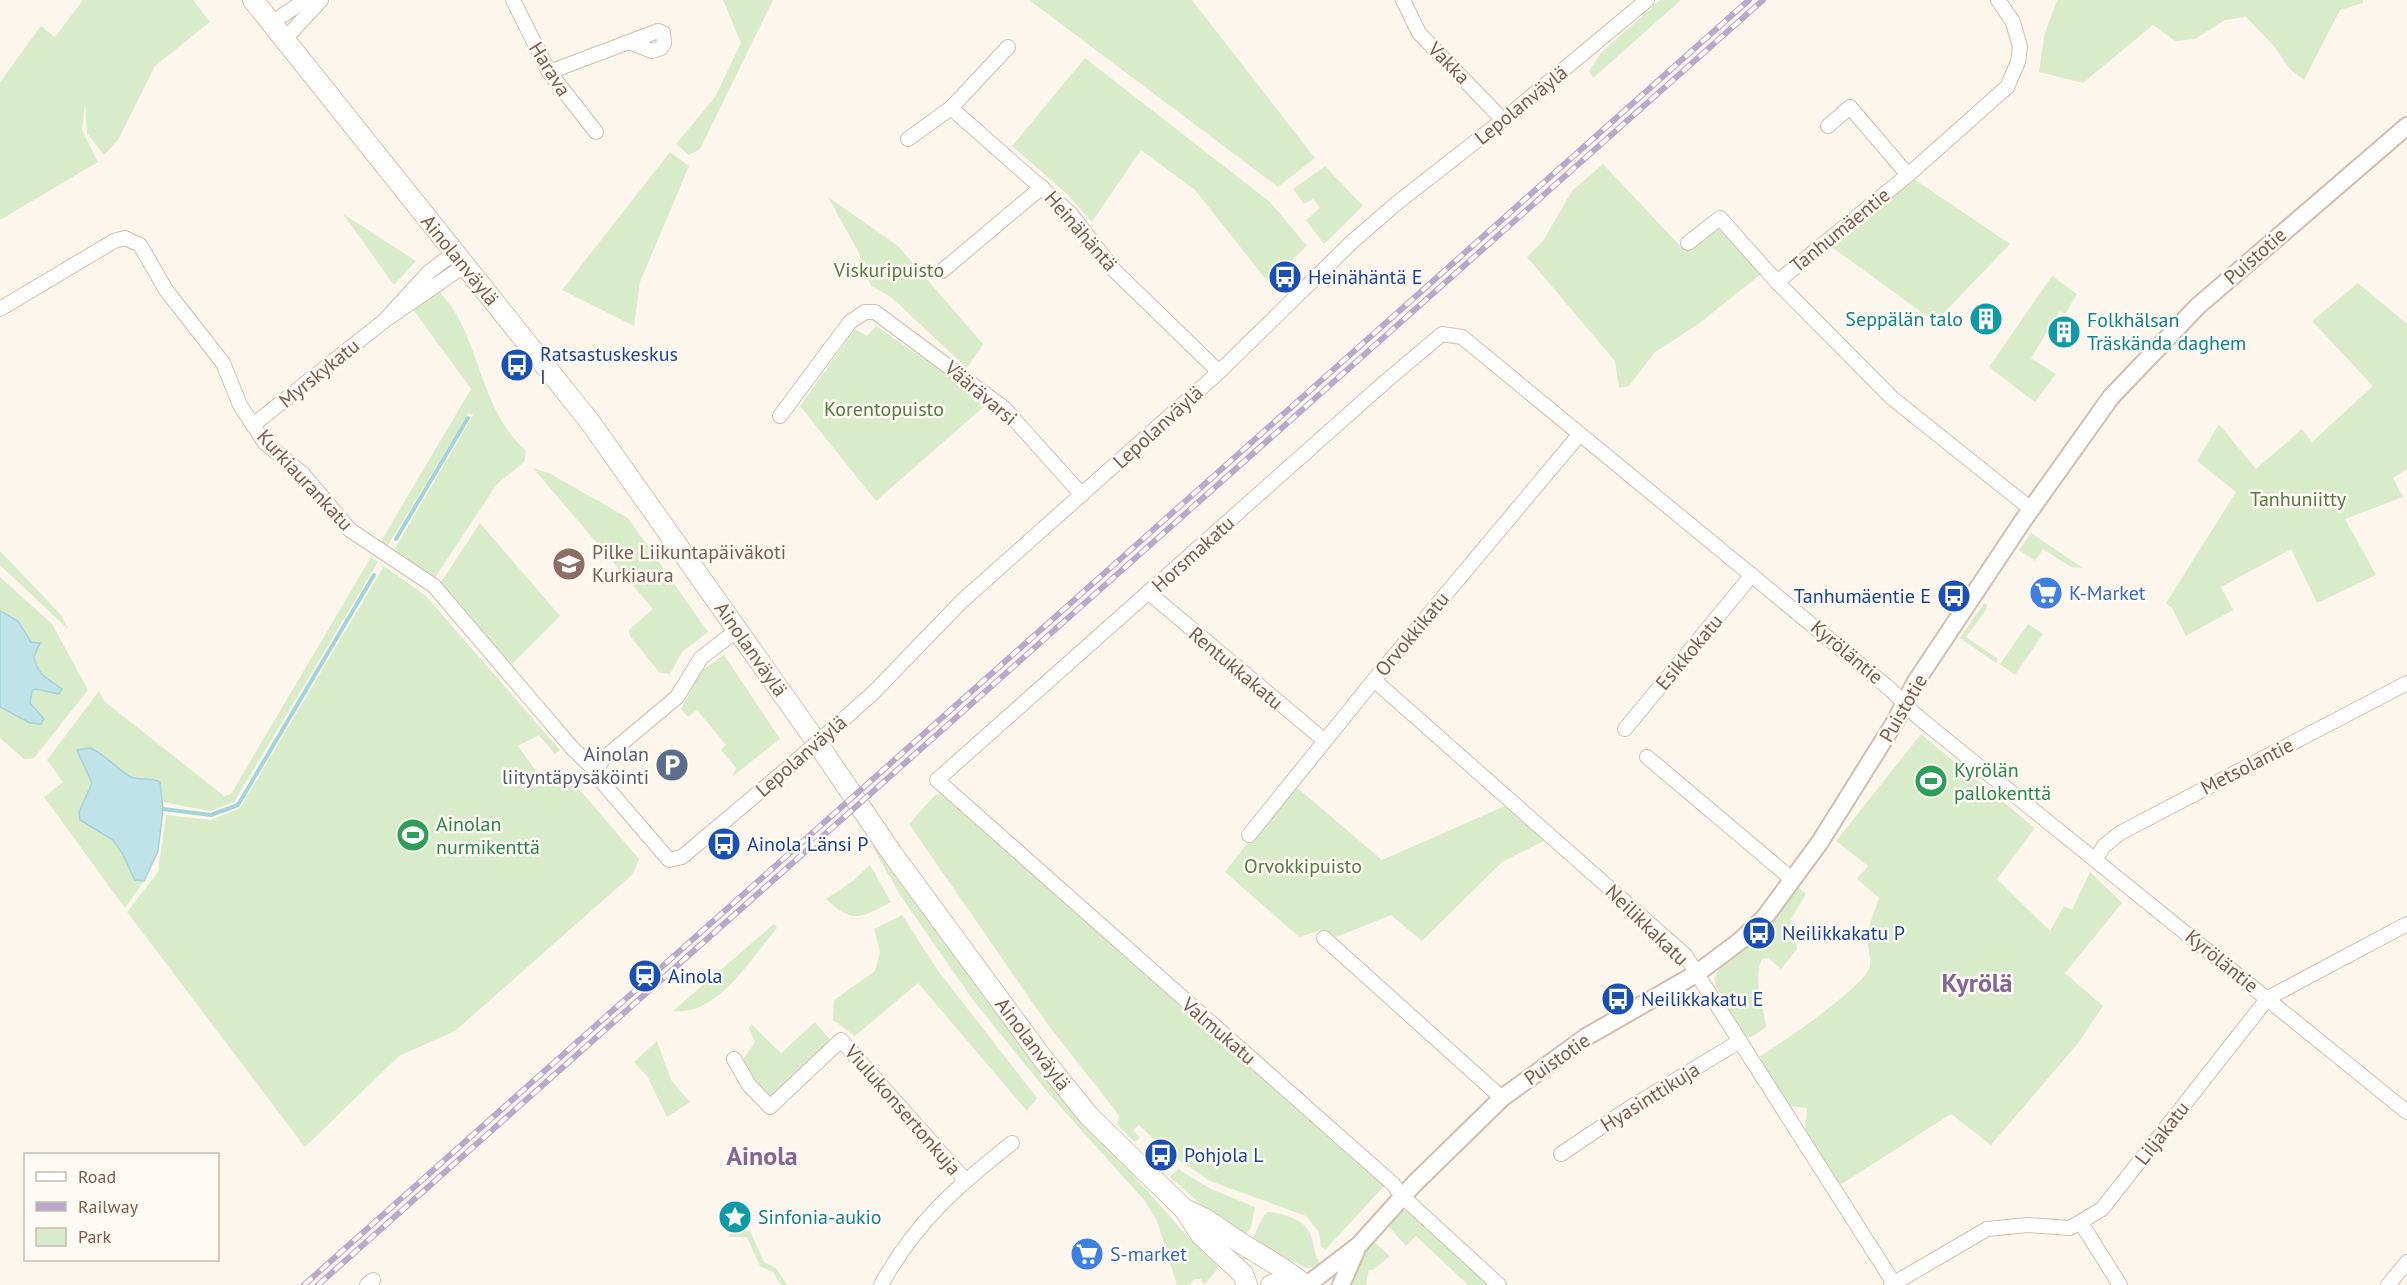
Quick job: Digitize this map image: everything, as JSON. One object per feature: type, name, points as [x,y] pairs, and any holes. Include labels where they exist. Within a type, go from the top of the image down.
[{"type":"main road","name":"Ainolanväylä","points":[[253,0],[590,422],[891,852],[1043,1059],[1089,1116],[1184,1209],[1201,1235],[1243,1274],[1247,1285]]},
{"type":"main road","name":"Ainolanväylä","points":[[1184,1209],[1207,1218],[1305,1284]]},
{"type":"main road","points":[[1271,1285],[1291,1281],[1305,1284]]},
{"type":"street","points":[[271,23],[306,0]]},
{"type":"street","points":[[284,40],[321,0]]},
{"type":"street","name":"Harava","points":[[513,0],[549,72],[596,132]]},
{"type":"street","name":"Vakka","points":[[1402,0],[1419,33],[1503,120]]},
{"type":"street","name":"Lepolanväylä","points":[[675,860],[682,857],[788,768],[873,693],[962,601],[1219,372],[1353,241],[1397,202],[1503,120],[1647,0]]},
{"type":"street","name":"Tanhumäentie","points":[[1998,0],[2013,22],[2020,47],[2018,62],[2007,87],[1908,175],[1777,282],[1892,398],[2031,508]]},
{"type":"street","points":[[549,72],[629,42]]},
{"type":"street","points":[[908,139],[951,108],[1008,47]]},
{"type":"street","name":"Heinähäntä","points":[[951,108],[1070,213],[1114,270],[1219,372]]},
{"type":"street","points":[[1827,126],[1850,108],[1908,175]]},
{"type":"street","name":"Puistotie","points":[[1305,1284],[1359,1245],[1402,1197],[1502,1098],[1586,1037],[1696,974],[1740,941],[1765,917],[1793,880],[1876,752],[1904,703],[2031,508],[2084,432],[2148,355],[2206,299],[2407,126]]},
{"type":"street","points":[[942,271],[1042,187]]},
{"type":"street","points":[[1688,243],[1720,218],[1777,282]]},
{"type":"street","name":"Kurkiaurankatu","points":[[0,309],[106,245],[126,238],[140,245],[166,290],[223,363],[240,405],[264,442],[303,474],[350,530],[434,586],[573,749],[596,771],[663,856],[675,860]]},
{"type":"street","name":"Myrskykatu","points":[[253,425],[459,260]]},
{"type":"street","name":"Väärävarsi","points":[[780,416],[850,322],[865,312],[883,315],[1004,408],[1082,495]]},
{"type":"street","name":"Horsmakatu","points":[[937,780],[1385,382],[1442,334],[1451,334]]},
{"type":"street","name":"Kyröläntie","points":[[1451,334],[1462,337],[2095,860],[2407,1112]]},
{"type":"street","name":"Orvokkikatu","points":[[1249,835],[1374,680],[1579,435]]},
{"type":"street","name":"Esikkokatu","points":[[1625,729],[1752,575]]},
{"type":"street","name":"Rentukkakatu","points":[[1149,593],[1325,741]]},
{"type":"street","points":[[596,771],[603,759],[677,697],[701,658],[737,630]]},
{"type":"street","name":"Neilikkakatu","points":[[1374,680],[1685,955],[1893,1285]]},
{"type":"street","name":"Metsolantie","points":[[2095,860],[2104,846],[2120,833],[2407,683]]},
{"type":"street","points":[[1647,757],[1793,880]]},
{"type":"street","name":"Valmukatu","points":[[937,780],[1393,1184],[1402,1197],[1499,1285]]},
{"type":"street","name":"Liljakatu","points":[[1893,1285],[1987,1229],[2028,1225],[2070,1228],[2102,1209],[2268,998],[2407,924]]},
{"type":"street","points":[[1324,938],[1502,1098]]},
{"type":"street","name":"Viulukonsertonkuja","points":[[734,1059],[749,1085],[770,1107],[841,1040],[964,1180]]},
{"type":"street","name":"Hyasinttikuja","points":[[1561,1154],[1631,1107],[1740,1041]]},
{"type":"street","name":"Viulukonsertonkuja","points":[[881,1285],[903,1246],[940,1203],[964,1180],[1012,1143]]},
{"type":"street","points":[[2081,1223],[2120,1285]]},
{"type":"street","name":"Puistotie","points":[[1341,1285],[1359,1245]]},
{"type":"street","points":[[2388,1285],[2407,1262]]},
{"type":"green space","points":[[83,0],[193,0],[210,22],[155,66],[118,140],[104,155],[87,133],[85,103],[82,130],[98,162],[0,220],[0,82],[41,26],[55,37]]},
{"type":"green space","points":[[723,0],[773,0],[700,149],[689,155],[676,144],[715,97],[741,43]]},
{"type":"green space","points":[[1029,0],[1192,0],[1315,158],[1278,187]]},
{"type":"green space","points":[[1660,0],[1681,0],[1593,78],[1589,71],[1601,53]]},
{"type":"green space","points":[[2057,0],[2363,0],[2363,3],[2340,10],[2304,80],[2290,69],[2274,46],[2246,17],[2225,20],[2195,39],[2175,41],[2153,25],[2083,83],[2039,72],[2044,36]]},
{"type":"green space","points":[[1085,58],[1270,202],[1307,246],[1268,282],[1195,190],[1141,150],[1092,222],[1067,194],[1012,146]]},
{"type":"green space","points":[[670,152],[689,166],[640,282],[634,326],[562,290]]},
{"type":"green space","points":[[1603,164],[1682,248],[1717,226],[1761,274],[1697,325],[1655,352],[1629,386],[1619,388],[1615,361],[1527,257],[1543,241],[1572,191]]},
{"type":"green space","points":[[1325,166],[1363,206],[1324,244],[1306,220],[1320,208],[1313,199],[1304,204],[1293,189]]},
{"type":"green space","points":[[1914,179],[2010,244],[1935,322],[1829,245]]},
{"type":"green space","name":"Viskuripuisto","points":[[828,197],[898,246],[983,344],[967,368],[891,297],[871,286],[858,251]]},
{"type":"green space","points":[[343,214],[416,261],[394,285]]},
{"type":"green space","points":[[2052,276],[2077,294],[2065,314],[2060,311],[2031,358],[2056,374],[2035,402],[1989,367]]},
{"type":"green space","name":"Tanhuniitty","points":[[2358,283],[2407,324],[2407,469],[2393,478],[2403,497],[2345,519],[2376,575],[2317,603],[2291,549],[2221,587],[2233,610],[2186,636],[2172,608],[2166,603],[2236,492],[2197,461],[2219,424],[2256,469],[2302,429],[2312,442],[2373,386],[2312,321]]},
{"type":"green space","points":[[439,291],[460,321],[494,407],[513,437],[526,451],[524,462],[497,484],[434,579],[393,552],[473,415],[469,413],[387,547],[380,543],[471,389],[412,308]]},
{"type":"green space","name":"Korentopuisto","points":[[876,326],[988,403],[876,501],[800,406],[855,329],[867,336]]},
{"type":"green space","points":[[533,468],[549,473],[628,518],[708,632],[682,652],[670,674],[660,673],[630,636],[629,630],[653,609]]},
{"type":"green space","points":[[480,523],[560,616],[510,666],[439,585]]},
{"type":"green space","points":[[2031,533],[2083,568],[2071,567],[2043,549],[2035,561],[2019,550]]},
{"type":"green space","points":[[0,551],[62,616],[68,629],[0,565]]},
{"type":"green space","points":[[371,557],[378,562],[234,802],[210,811],[163,802],[160,782],[131,777],[95,751],[77,751],[92,783],[79,811],[113,840],[135,880],[144,881],[125,908],[44,797],[63,782],[47,760],[99,691],[104,701],[224,796],[231,794]]},
{"type":"green space","points":[[384,566],[426,596],[560,750],[555,754],[539,735],[518,746],[536,771],[519,784],[523,788],[549,775],[568,776],[639,859],[633,874],[455,1031],[399,1056],[305,1147],[127,912],[158,872],[166,815],[211,820],[240,808]]},
{"type":"green space","points":[[0,577],[52,624],[88,690],[34,758],[24,759],[0,738]]},
{"type":"green space","points":[[1984,603],[1987,605],[1986,610],[1966,637],[1998,659],[1996,663],[1960,638]]},
{"type":"green space","points":[[2028,624],[2043,634],[2015,675],[2000,664]]},
{"type":"green space","points":[[724,655],[780,739],[733,776],[736,768],[721,750],[726,745],[697,710],[688,717],[681,709],[702,670]]},
{"type":"green space","points":[[1921,734],[2035,828],[1997,879],[2050,931],[2064,906],[2072,910],[2090,872],[2122,903],[2065,973],[2103,1006],[2079,1042],[1991,1145],[1951,1114],[1840,1185],[1805,1131],[1807,1108],[1789,1106],[1762,1066],[1760,1056],[1839,1000],[1865,975],[1870,966],[1869,931],[1879,898],[1857,879],[1868,866],[1836,841]]},
{"type":"green space","name":"Orvokkipuisto","points":[[1293,784],[1382,860],[1505,806],[1544,841],[1502,862],[1422,941],[1391,915],[1331,939],[1321,930],[1299,937],[1225,872]]},
{"type":"green space","points":[[941,794],[1363,1168],[1366,1164],[1386,1184],[1326,1249],[1321,1247],[1319,1232],[1306,1216],[1210,1181],[1168,1153],[1139,1125],[1133,1130],[1140,1138],[1135,1142],[1117,1124],[1119,1115],[1048,1025],[909,824],[935,795]]},
{"type":"green space","points":[[876,843],[931,925],[1036,1065],[1189,1238],[1219,1267],[1206,1283],[1203,1284],[1201,1279],[1194,1279],[1190,1285],[1177,1285],[1157,1221],[1144,1200],[1048,1093],[973,1000],[900,895],[872,846]]},
{"type":"green space","points":[[870,865],[891,902],[872,912],[857,916],[843,912],[826,899],[853,881]]},
{"type":"green space","points":[[1798,887],[1806,894],[1791,919],[1797,949],[1781,969],[1768,958],[1762,959],[1758,984],[1766,1027],[1753,1036],[1745,1038],[1715,984],[1715,977],[1720,968],[1754,941]]},
{"type":"green space","points":[[902,915],[939,972],[1037,1098],[1027,1111],[918,983],[855,1036],[833,1020],[834,1000],[875,971],[880,952],[874,929]]},
{"type":"green space","points":[[774,924],[777,928],[745,969],[719,995],[689,1010],[673,1011]]},
{"type":"green space","points":[[815,1022],[831,1041],[770,1101],[753,1082],[742,1061],[755,1042],[749,1028],[751,1024],[781,1053]]},
{"type":"green space","points":[[657,1041],[671,1080],[690,1102],[667,1117],[647,1076],[634,1062]]},
{"type":"green space","points":[[1178,1169],[1211,1189],[1255,1207],[1251,1227],[1244,1238],[1213,1215],[1170,1177]]},
{"type":"green space","points":[[1400,1211],[1409,1211],[1491,1285],[1468,1285],[1416,1236],[1406,1246],[1389,1227]]},
{"type":"green space","points":[[1268,1212],[1292,1218],[1307,1228],[1322,1266],[1306,1268],[1251,1241]]},
{"type":"green space","points":[[730,1231],[750,1231],[764,1262],[776,1268],[787,1285],[781,1285],[773,1272],[760,1266],[747,1237],[730,1237]]},
{"type":"green space","points":[[1372,1243],[1390,1256],[1373,1270],[1369,1270],[1366,1285],[1353,1285],[1349,1280],[1361,1257]]},
{"type":"water","points":[[0,611],[18,621],[31,642],[40,643],[34,657],[38,668],[44,676],[62,689],[59,694],[35,689],[32,691],[30,703],[44,719],[41,724],[30,723],[0,707]]},
{"type":"water","points":[[90,748],[131,777],[160,782],[163,809],[158,851],[144,881],[135,880],[113,840],[80,820],[79,812],[92,783],[77,750]]},
{"type":"waterway","points":[[396,539],[468,418]]},
{"type":"waterway","points":[[163,809],[211,815],[238,805],[374,575]]},
{"type":"railway","points":[[304,1285],[1749,0]]},
{"type":"railway","points":[[318,1285],[1763,0]]},
{"type":"place","name":"Heinähäntä E","points":[[1285,277]]},
{"type":"place","name":"Seppälän talo","points":[[1986,319]]},
{"type":"place","name":"Folkhälsan Träskända daghem","points":[[2064,332]]},
{"type":"place","name":"Ratsastuskeskus I","points":[[517,365]]},
{"type":"place","name":"Pilke Liikuntapäiväkoti Kurkiaura","points":[[569,564]]},
{"type":"place","name":"K-Market","points":[[2046,593]]},
{"type":"place","name":"Tanhumäentie E","points":[[1954,596]]},
{"type":"place","name":"Ainolan liityntäpysäköinti","points":[[672,765]]},
{"type":"place","name":"Kyrölän pallokenttä","points":[[1931,781]]},
{"type":"place","name":"Ainolan nurmikenttä","points":[[413,835]]},
{"type":"place","name":"Ainola Länsi P","points":[[724,844]]},
{"type":"place","name":"Neilikkakatu P","points":[[1759,933]]},
{"type":"place","name":"Ainola","points":[[645,976]]},
{"type":"place","name":"Neilikkakatu E","points":[[1618,999]]},
{"type":"place","name":"Pohjola L","points":[[1161,1155]]},
{"type":"place","name":"Sinfonia-aukio","points":[[735,1217]]},
{"type":"place","name":"S-market","points":[[1087,1254]]},
{"type":"district","name":"Kyrölä","points":[[1977,982]]},
{"type":"district","name":"Ainola","points":[[762,1155]]}]
